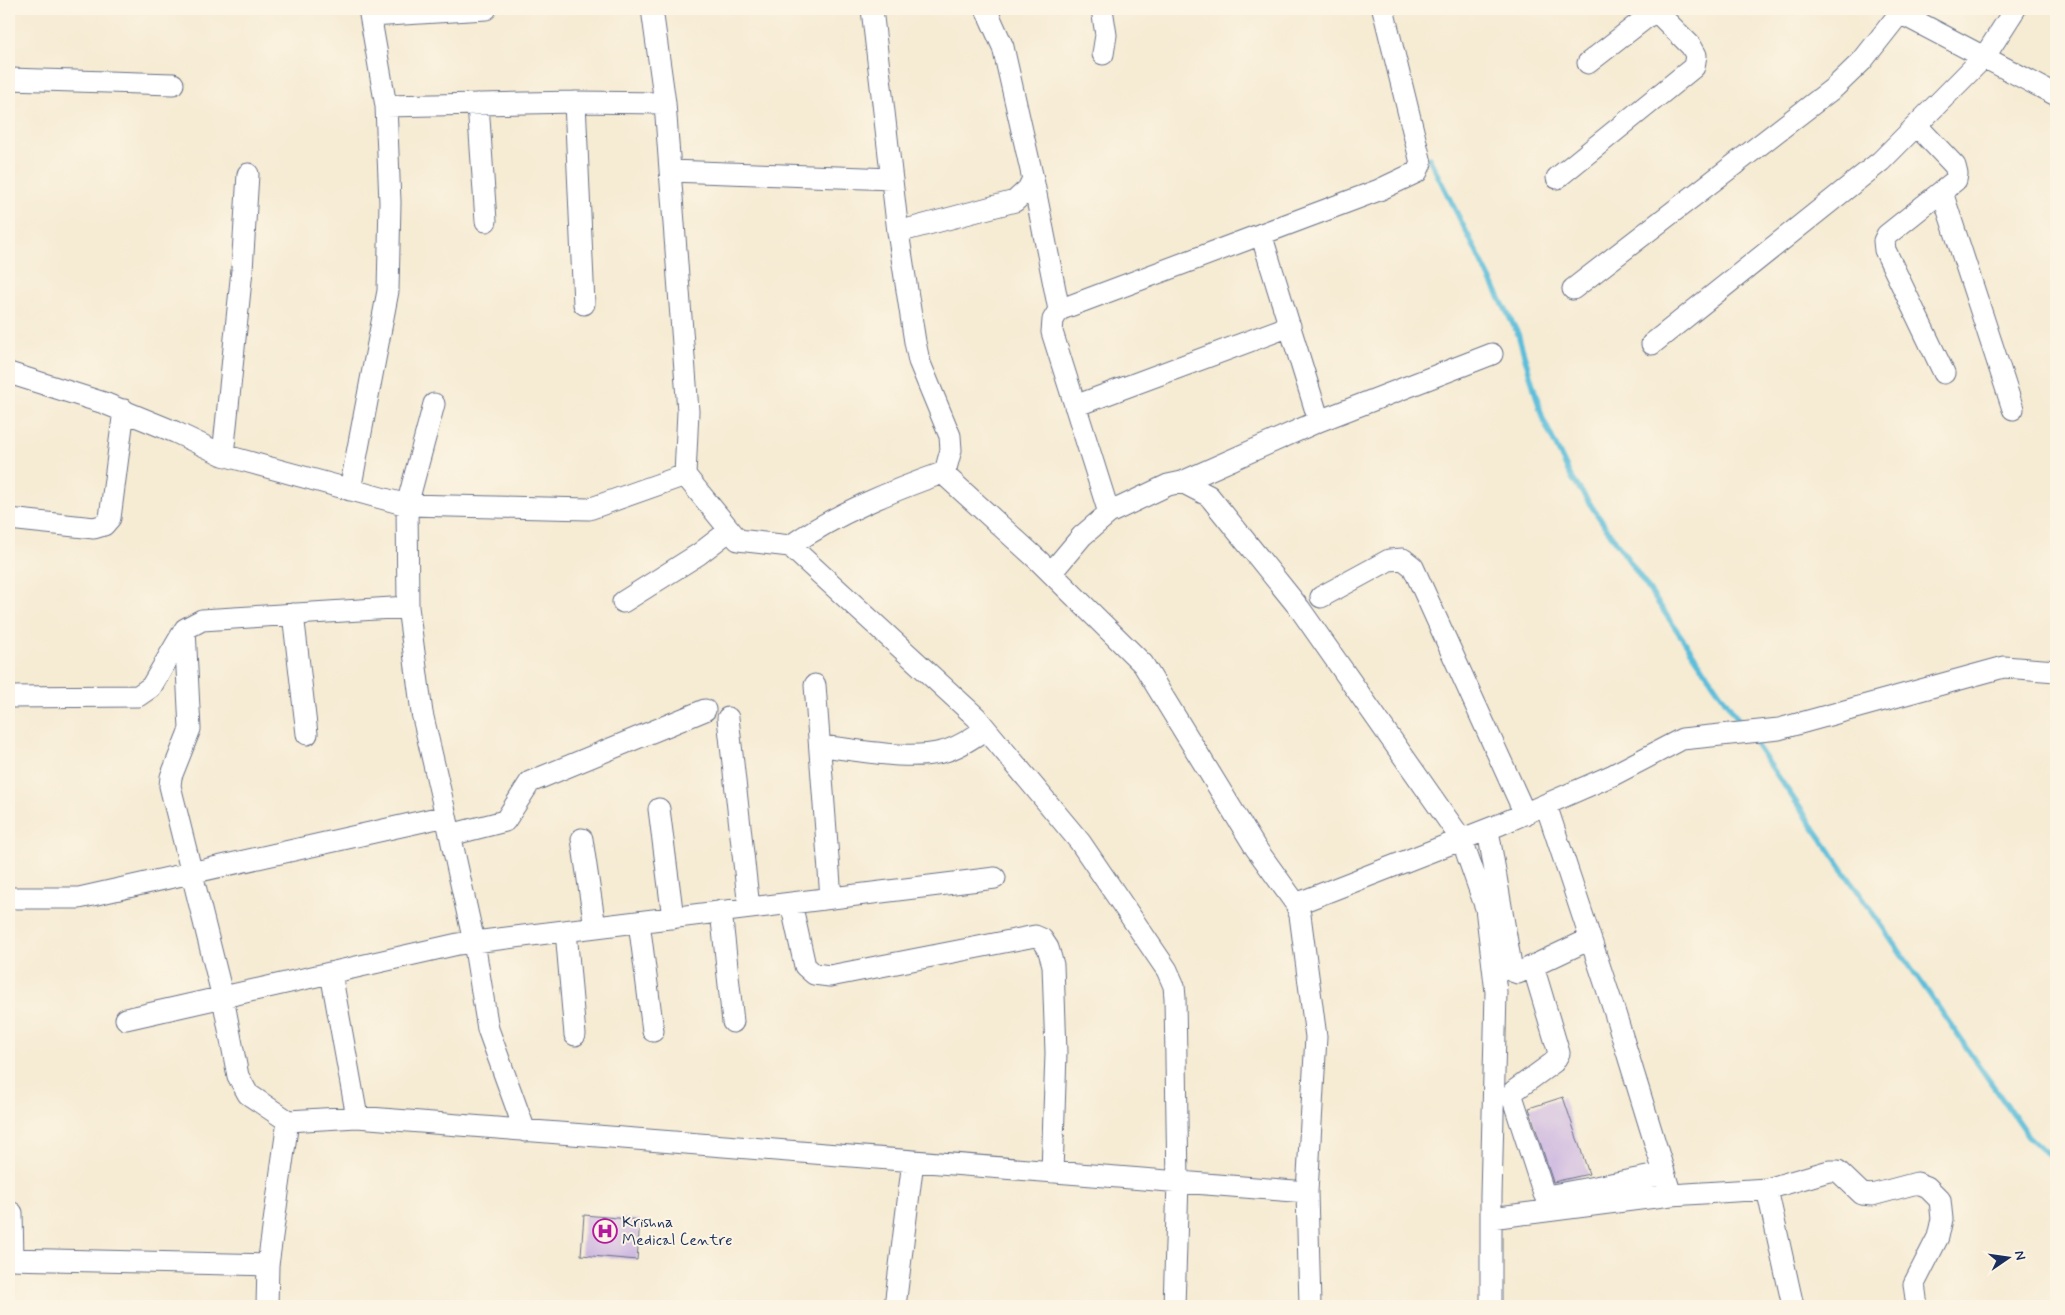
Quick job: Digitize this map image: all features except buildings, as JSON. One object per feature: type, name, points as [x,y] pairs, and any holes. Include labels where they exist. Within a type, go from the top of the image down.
[{"type":"street","points":[[350,490],[388,291],[390,202],[386,106],[370,12],[486,9]]},
{"type":"street","points":[[652,9],[665,103],[688,411],[685,475],[738,540],[790,546],[976,717],[1080,842],[1167,970],[1174,986],[1175,998],[1178,1182],[1174,1306]]},
{"type":"street","points":[[872,9],[898,232],[919,360],[952,443],[945,472],[947,477],[1051,573],[1143,664],[1255,847],[1296,904],[1300,915],[1316,1037],[1308,1192],[1310,1306]]},
{"type":"street","points":[[986,9],[1003,47],[1033,179],[1059,310]]},
{"type":"street","points":[[1102,9],[1106,35],[1103,54]]},
{"type":"street","points":[[1109,513],[1052,332],[1053,320],[1059,310],[1378,190],[1417,172],[1421,163],[1383,9]]},
{"type":"street","points":[[1652,344],[1839,197],[1881,161],[1985,56],[2015,9]]},
{"type":"street","points":[[1557,178],[1694,67],[1696,55],[1691,46],[1655,10],[1588,63]]},
{"type":"street","points":[[1573,289],[1835,87],[1862,62],[1902,11],[2056,95]]},
{"type":"street","points":[[9,79],[173,84]]},
{"type":"street","points":[[386,106],[574,102],[665,103]]},
{"type":"street","points":[[574,102],[584,304]]},
{"type":"street","points":[[478,104],[486,221]]},
{"type":"street","points":[[1917,126],[1955,166],[1956,180],[1887,235],[1884,241],[1885,250],[1944,373]]},
{"type":"street","points":[[670,171],[892,179]]},
{"type":"street","points":[[223,455],[242,270],[248,174]]},
{"type":"street","points":[[898,232],[1015,201],[1028,189],[1033,179]]},
{"type":"street","points":[[1942,192],[2013,409]]},
{"type":"street","points":[[1262,234],[1319,421]]},
{"type":"street","points":[[1075,406],[1290,326]]},
{"type":"street","points":[[1051,573],[1082,536],[1109,513],[1168,485],[1182,482],[1319,421],[1492,354]]},
{"type":"street","points":[[9,372],[124,410],[223,455],[407,505],[589,509],[685,475]]},
{"type":"street","points":[[434,404],[407,505],[408,607],[422,713],[474,942],[488,1029],[525,1131]]},
{"type":"street","points":[[9,519],[94,528],[104,525],[110,518],[124,410]]},
{"type":"street","points":[[790,546],[818,526],[902,487],[945,472]]},
{"type":"street","points":[[1182,482],[1209,496],[1300,609],[1462,840],[1486,908],[1495,969],[1491,1306]]},
{"type":"street","points":[[623,602],[699,554],[730,530]]},
{"type":"street","points":[[1321,597],[1389,560],[1403,559],[1413,567],[1526,814]]},
{"type":"street","points":[[9,697],[138,696],[151,688],[185,629],[202,620],[408,607]]},
{"type":"street","points":[[293,614],[307,734]]},
{"type":"street","points":[[185,629],[190,729],[171,777],[170,786],[190,873],[223,998],[238,1076],[248,1094],[288,1121],[357,1117],[1308,1192]]},
{"type":"street","points":[[1296,904],[1526,814],[1613,775],[1682,739],[1779,728],[2004,667],[2056,671]]},
{"type":"street","points":[[815,684],[831,898]]},
{"type":"street","points":[[9,898],[79,898],[190,873],[448,826],[505,822],[530,782],[705,710]]},
{"type":"street","points":[[728,718],[749,908]]},
{"type":"street","points":[[820,746],[923,754],[942,752],[965,743],[986,729]]},
{"type":"street","points":[[1546,805],[1614,1010],[1670,1194]]},
{"type":"street","points":[[659,809],[674,918]]},
{"type":"street","points":[[1488,830],[1510,968],[1518,973],[1590,939]]},
{"type":"street","points":[[582,839],[595,927]]},
{"type":"street","points":[[126,1019],[474,942],[995,878]]},
{"type":"street","points":[[792,903],[805,966],[814,974],[830,976],[1035,936],[1042,939],[1048,948],[1053,965],[1056,1053],[1052,1172]]},
{"type":"street","points":[[722,912],[733,1022]]},
{"type":"street","points":[[639,922],[654,1031]]},
{"type":"street","points":[[566,931],[575,1035]]},
{"type":"street","points":[[1533,966],[1560,1053],[1554,1062],[1514,1091],[1512,1096],[1544,1194],[1553,1195],[1663,1174]]},
{"type":"street","points":[[331,973],[357,1117]]},
{"type":"street","points":[[267,1306],[268,1265],[288,1121]]},
{"type":"street","points":[[895,1306],[913,1161]]},
{"type":"street","points":[[1491,1218],[1670,1194],[1767,1189],[1829,1171],[1838,1171],[1862,1194],[1872,1195],[1917,1183],[1927,1187],[1940,1200],[1942,1219],[1938,1237],[1914,1284],[1917,1306]]},
{"type":"street","points":[[1767,1189],[1793,1306]]},
{"type":"street","points":[[9,1214],[12,1213],[11,1259],[268,1265]]},
{"type":"waterway","points":[[1429,158],[1518,334],[1543,419],[1570,475],[1745,729]]},
{"type":"waterway","points":[[1750,736],[2028,1136],[2056,1162]]},
{"type":"place","name":"Krishna Medical Centre","points":[[605,1231]]}]
